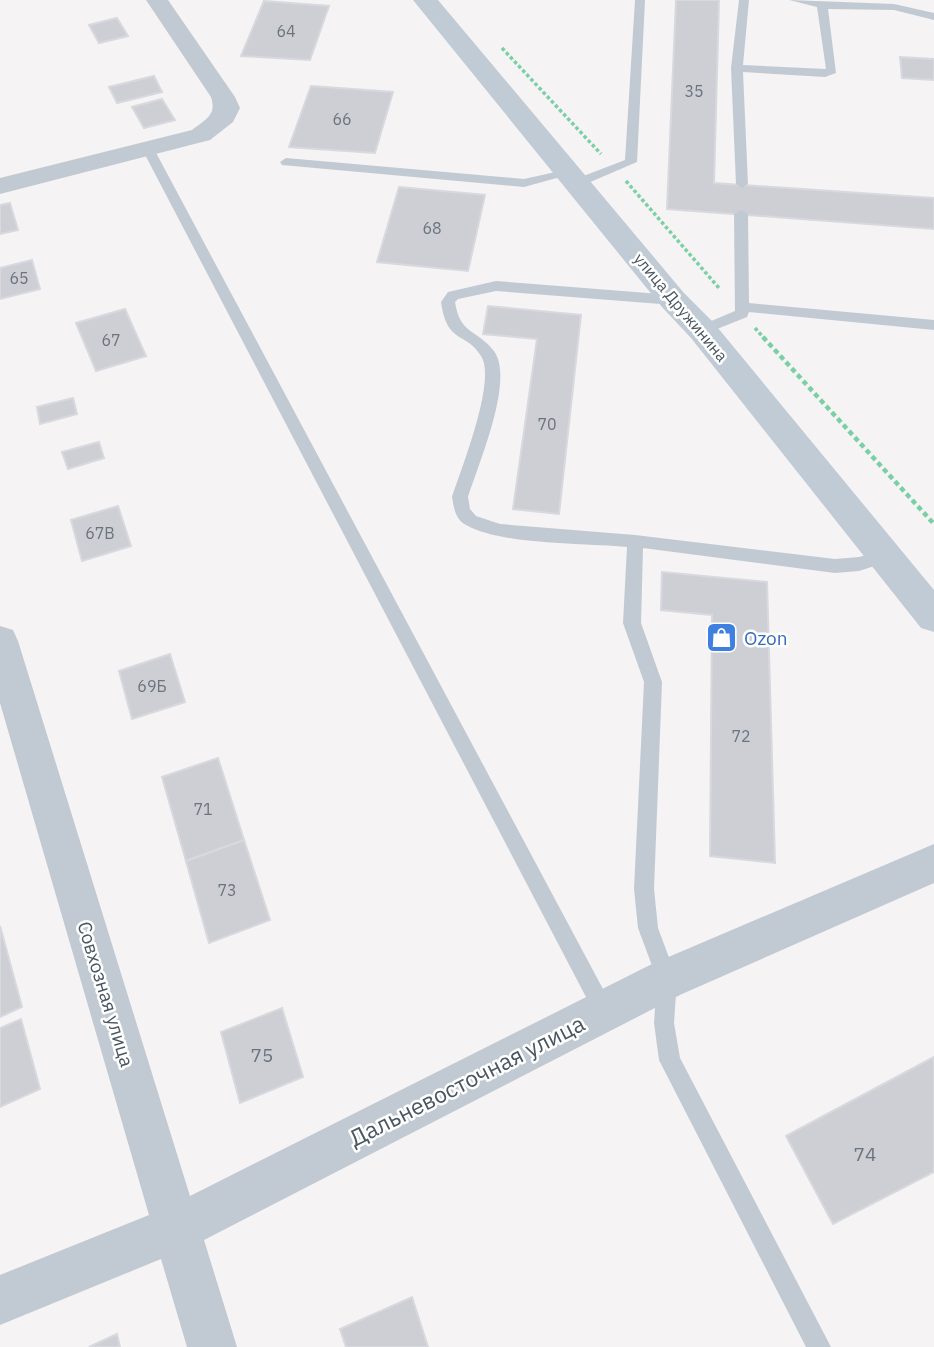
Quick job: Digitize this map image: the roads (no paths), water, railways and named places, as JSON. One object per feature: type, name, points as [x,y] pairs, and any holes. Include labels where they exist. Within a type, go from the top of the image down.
[{"type":"main road","name":"улица Дружинина","points":[[425,0],[673,300],[702,330],[934,617]]},
{"type":"street","points":[[0,186],[201,135],[224,117],[227,108],[157,0]]},
{"type":"street","name":"Совхозная улица","points":[[0,641],[212,1347]]},
{"type":"street","name":"Дальневосточная улица","points":[[0,1300],[177,1228],[667,979],[934,863]]},
{"type":"lane","points":[[286,162],[524,183],[573,178],[615,169],[631,162],[640,0]]},
{"type":"lane","points":[[742,184],[737,68],[744,0]]},
{"type":"lane","points":[[793,0],[822,5],[923,12],[934,17]]},
{"type":"lane","points":[[737,68],[830,73],[833,68],[822,5]]},
{"type":"lane","points":[[148,149],[604,1011]]},
{"type":"lane","points":[[741,214],[742,311]]},
{"type":"lane","points":[[673,300],[496,286],[453,295],[448,302],[456,330],[489,355],[493,371],[487,409],[460,497],[462,510],[470,520],[500,530],[635,541],[835,566],[859,564],[884,556]]},
{"type":"lane","points":[[702,330],[742,311],[934,325]]},
{"type":"lane","points":[[635,541],[632,623],[653,682],[644,889],[648,928],[667,979],[664,1023],[670,1060],[819,1347]]},
{"type":"place","name":"Ozon","points":[[721,638]]}]
